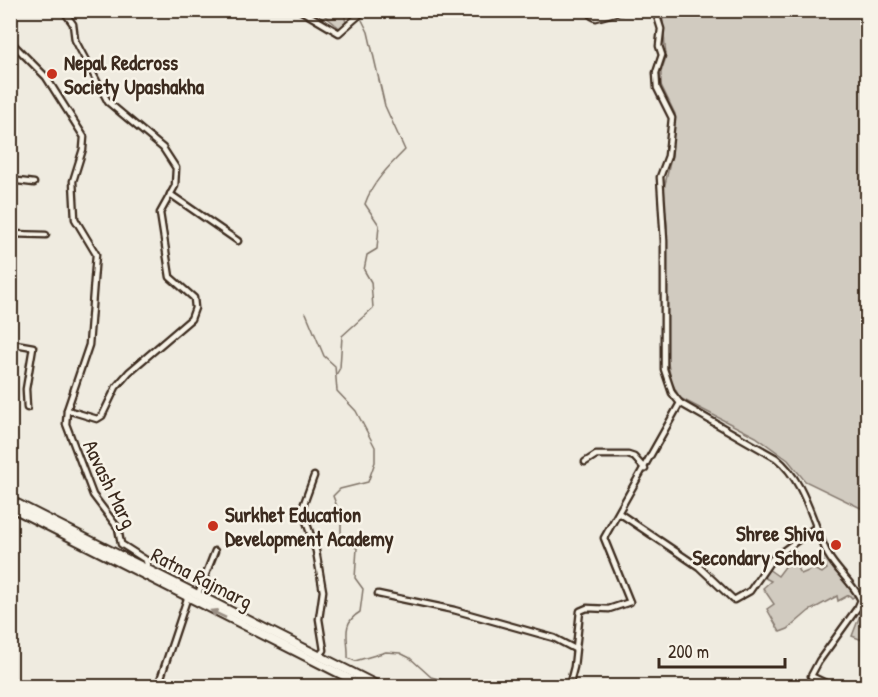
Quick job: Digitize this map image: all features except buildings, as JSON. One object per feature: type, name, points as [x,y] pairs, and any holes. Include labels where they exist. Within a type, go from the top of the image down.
[{"type":"main road","name":"Ratna Rajmarg","points":[[10,500],[379,687]]},
{"type":"main road","name":"Ratna Rajmarg","points":[[10,507],[364,687]]},
{"type":"street","points":[[63,10],[73,24],[75,40],[108,102],[163,148],[173,161],[178,176],[160,213],[170,277],[194,298],[195,308],[190,319],[129,372],[116,387],[102,416],[97,419],[67,410]]},
{"type":"street","points":[[300,10],[339,33],[365,10]]},
{"type":"street","points":[[591,10],[592,16],[596,18],[626,10],[647,10]]},
{"type":"street","points":[[655,10],[661,29],[659,46],[662,55],[656,73],[657,88],[672,118],[668,156],[660,177],[664,241],[664,369],[672,393],[680,403],[776,458],[790,469],[829,557],[861,600],[811,676],[832,687]]},
{"type":"street","name":"Aavash Marg","points":[[10,41],[46,76],[75,120],[84,140],[73,181],[75,219],[96,254],[89,345],[67,410],[69,435],[93,495],[118,528],[121,544],[146,560],[148,569]]},
{"type":"street","points":[[10,180],[34,183]]},
{"type":"street","points":[[170,194],[238,241]]},
{"type":"street","points":[[10,234],[46,235]]},
{"type":"street","points":[[10,343],[33,348],[26,389],[27,408]]},
{"type":"street","points":[[569,687],[574,668],[580,611],[587,608],[609,609],[630,602],[604,538],[645,469],[680,403]]},
{"type":"street","points":[[585,462],[596,455],[628,455],[634,457],[645,469]]},
{"type":"street","points":[[314,476],[302,509],[316,551],[323,591],[320,620],[324,650],[318,656]]},
{"type":"street","points":[[619,513],[699,567],[734,600],[750,591],[772,559],[816,526]]},
{"type":"street","points":[[198,594],[215,551]]},
{"type":"street","points":[[378,594],[454,610],[554,638],[575,649]]},
{"type":"street","points":[[158,687],[187,599]]},
{"type":"street","points":[[865,687],[867,680]]},
{"type":"shaded area","points":[[319,11],[344,11],[346,24],[342,30]]},
{"type":"shaded area","points":[[662,11],[867,11],[867,511],[805,481],[788,460],[756,437],[680,398],[671,381],[666,352],[667,225],[663,193],[672,154],[675,114],[661,85],[661,72],[666,57]]},
{"type":"shaded area","points":[[796,552],[799,556],[798,570],[801,574],[813,569],[822,573],[827,569],[820,557],[824,552],[855,596],[852,598],[849,595],[838,601],[837,596],[809,611],[788,629],[780,632],[767,609],[774,604],[763,588],[771,581],[763,577],[768,569],[778,576]]},
{"type":"shaded area","points":[[867,581],[867,642],[852,636],[862,610]]},
{"type":"waterway","points":[[336,375],[340,368],[342,336],[373,308],[371,282],[364,270],[367,255],[377,249],[379,225],[365,204],[377,182],[405,150],[385,106],[368,32],[362,20]]},
{"type":"waterway","points":[[306,313],[324,356],[335,366],[337,391],[356,411],[375,447],[375,462],[368,482],[340,489],[333,496],[341,517],[341,540],[357,548],[355,578],[363,589],[360,612],[350,621],[348,627],[348,658],[355,661],[386,652],[400,653],[410,658],[431,677],[464,686]]},
{"type":"place","name":"Nepal Redcross Society Upashakha","points":[[52,74]]},
{"type":"place","name":"Surkhet Education Development Academy","points":[[213,526]]},
{"type":"place","name":"Shree Shiva Secondary School","points":[[836,545]]}]
